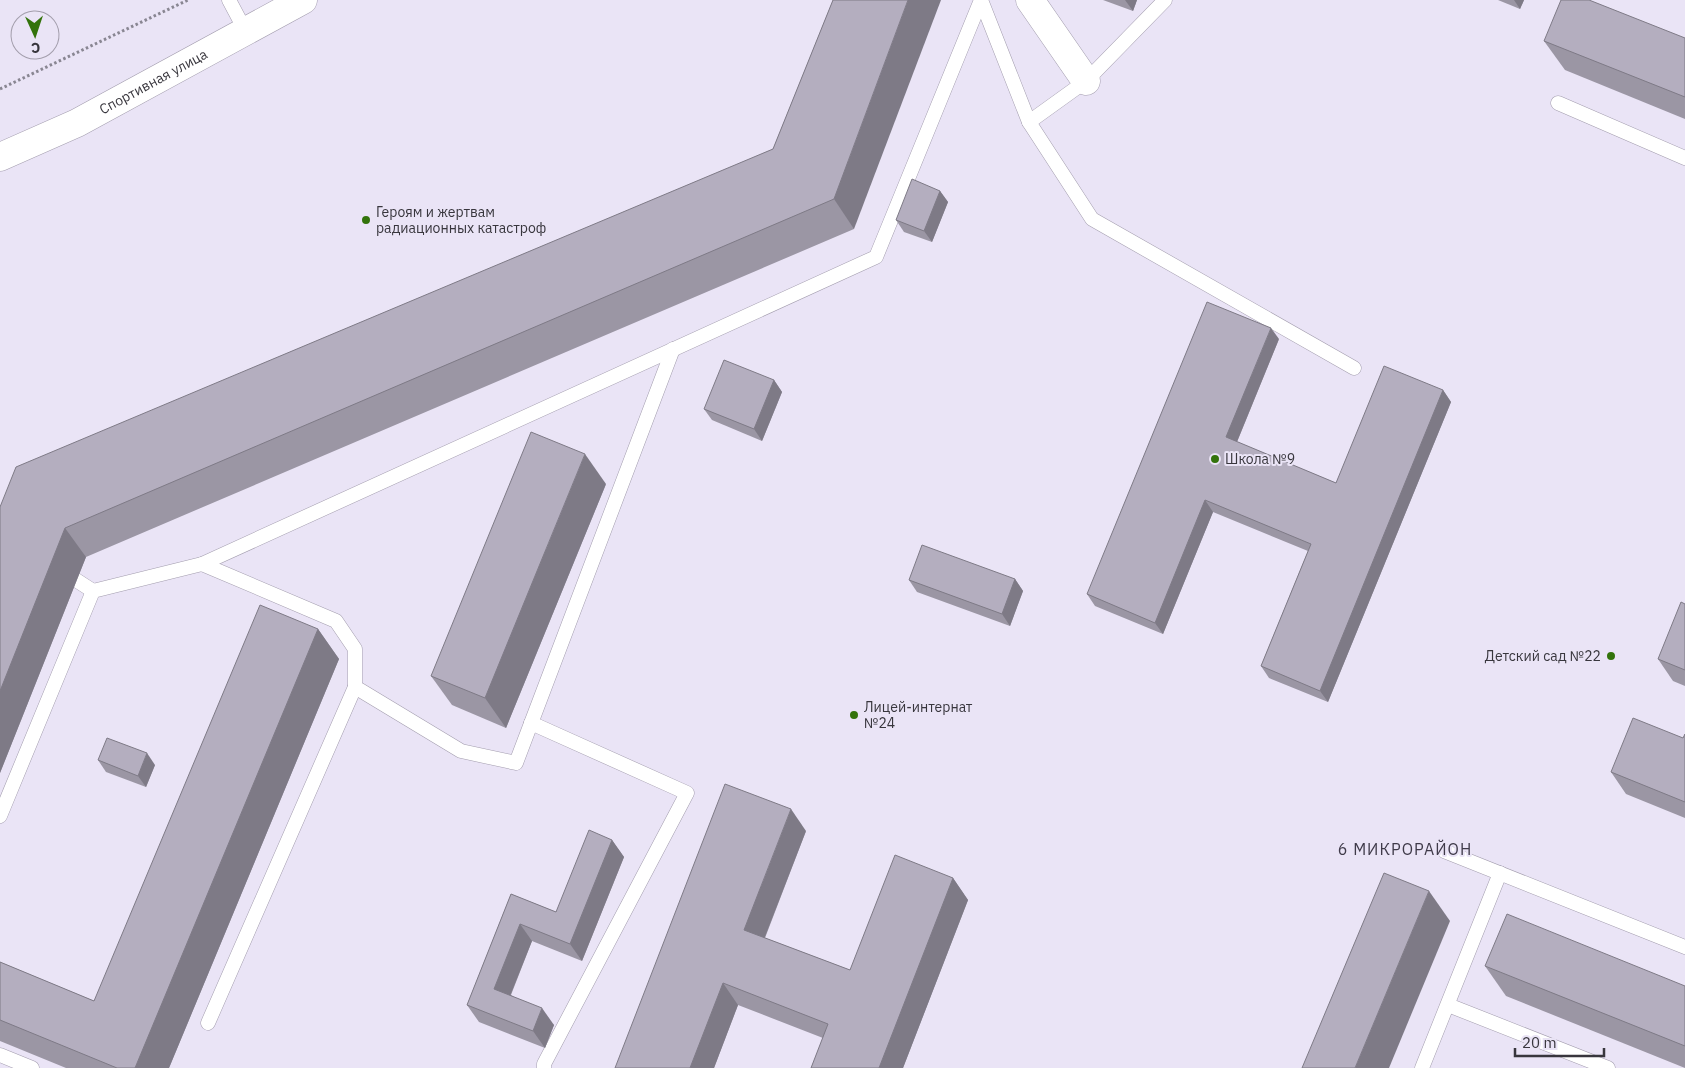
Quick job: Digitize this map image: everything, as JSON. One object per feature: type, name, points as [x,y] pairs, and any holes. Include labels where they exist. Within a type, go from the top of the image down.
[{"type":"street","name":"Спортивная улица","points":[[0,157],[77,123],[303,0]]},
{"type":"street","points":[[1030,0],[1086,81]]},
{"type":"lane","points":[[229,0],[246,32]]},
{"type":"lane","points":[[981,0],[1029,122],[1092,219],[1354,368]]},
{"type":"lane","points":[[76,580],[93,591],[202,564],[876,257],[981,0]]},
{"type":"lane","points":[[1029,122],[1086,81],[1165,0]]},
{"type":"lane","points":[[1558,103],[1685,158]]},
{"type":"lane","points":[[355,687],[461,751],[516,763],[673,350]]},
{"type":"lane","points":[[202,564],[336,621],[356,649],[355,687],[208,1023]]},
{"type":"lane","points":[[0,816],[93,591]]},
{"type":"lane","points":[[531,723],[687,792],[544,1064],[544,1068]]},
{"type":"lane","points":[[1444,851],[1685,947]]},
{"type":"lane","points":[[1422,1068],[1500,873]]},
{"type":"lane","points":[[1448,1005],[1608,1068]]},
{"type":"lane","points":[[0,1055],[32,1068]]},
{"type":"path","points":[[0,89],[188,0]]},
{"type":"building","points":[[833,0],[908,0],[834,199],[65,528],[0,691],[0,507],[16,467],[773,149]]},
{"type":"building","points":[[1561,0],[1589,0],[1685,38],[1685,97],[1544,41]]},
{"type":"building","points":[[912,179],[940,191],[924,231],[896,220]]},
{"type":"building","points":[[1207,302],[1271,328],[1226,437],[1336,483],[1384,366],[1443,390],[1320,691],[1261,666],[1311,544],[1205,500],[1155,623],[1087,594]]},
{"type":"building","points":[[724,360],[774,380],[754,429],[704,409]]},
{"type":"building","points":[[531,432],[585,454],[485,698],[431,676]]},
{"type":"building","points":[[922,545],[1015,579],[1002,614],[909,580]]},
{"type":"building","points":[[1681,602],[1685,604],[1685,670],[1658,659]]},
{"type":"building","points":[[260,605],[318,629],[135,1068],[117,1068],[0,1020],[0,962],[94,1001]]},
{"type":"building","points":[[1633,718],[1683,738],[1685,734],[1685,802],[1611,772]]},
{"type":"building","points":[[107,738],[147,753],[138,776],[98,760]]},
{"type":"building","points":[[725,784],[791,809],[744,930],[850,970],[895,855],[953,878],[879,1068],[811,1068],[828,1024],[723,983],[690,1068],[615,1068]]},
{"type":"building","points":[[589,830],[612,840],[570,944],[520,924],[494,989],[542,1008],[533,1031],[467,1005],[511,894],[556,912]]},
{"type":"building","points":[[1384,873],[1429,891],[1355,1068],[1302,1068]]},
{"type":"building","points":[[1507,914],[1685,986],[1685,1046],[1485,966]]},
{"type":"place","name":"Героям и жертвам радиационных катастроф","points":[[366,220]]},
{"type":"place","name":"Школа №9","points":[[1215,459]]},
{"type":"place","name":"Детский сад №22","points":[[1611,656]]},
{"type":"place","name":"Лицей-интернат №24","points":[[854,715]]},
{"type":"district","name":"6 МИКРОРАЙОН","points":[[1405,849]]}]
